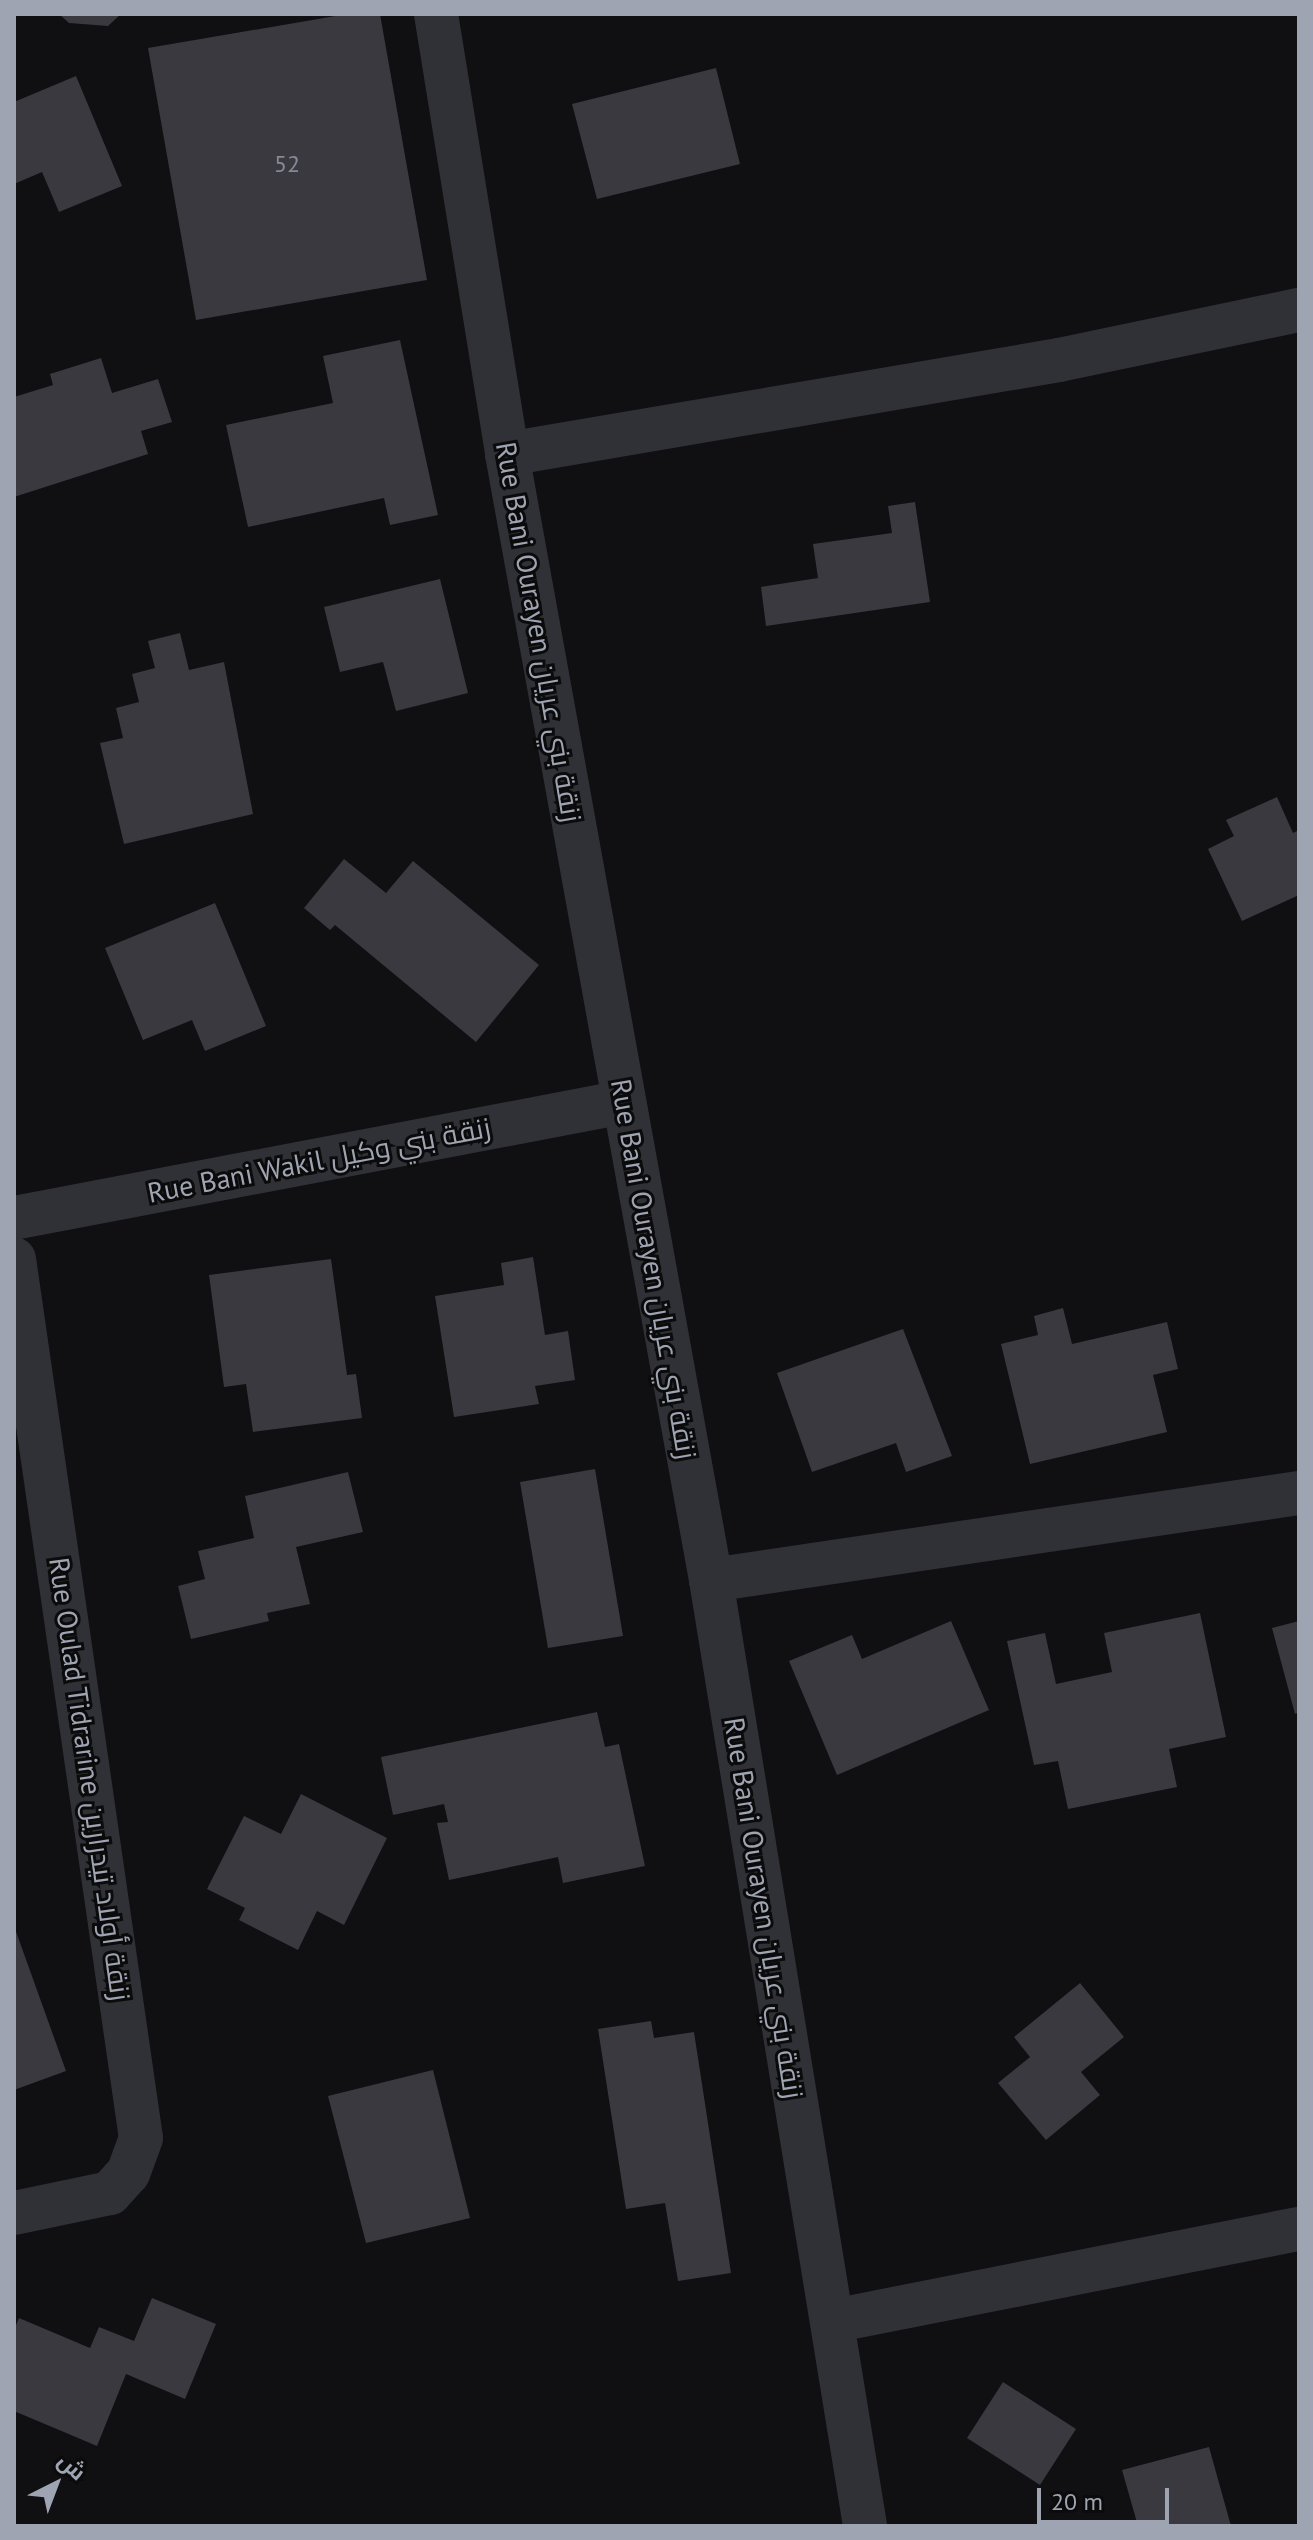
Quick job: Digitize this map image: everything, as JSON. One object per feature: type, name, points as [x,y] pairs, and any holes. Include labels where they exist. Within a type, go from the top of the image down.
[{"type":"street","name":"Rue Bani Ourayen زنقة بني عريان","points":[[436,14],[507,454],[711,1580],[865,2526]]},
{"type":"street","points":[[507,454],[1059,360],[1299,310]]},
{"type":"street","name":"Rue Bani Wakil زنقة بني وكيل","points":[[14,1218],[624,1102]]},
{"type":"street","name":"Rue Oulad Tidrarine زنقة أولاد تيدرارين","points":[[14,1259],[141,2138],[128,2173],[110,2193],[14,2213]]},
{"type":"street","points":[[711,1580],[1299,1493]]},
{"type":"street","points":[[833,2321],[1299,2229]]},
{"type":"building","points":[[59,14],[121,14],[108,26],[69,23]]},
{"type":"building","points":[[347,14],[380,14],[427,280],[196,320],[148,48]]},
{"type":"building","points":[[716,68],[740,164],[597,199],[572,104]]},
{"type":"building","points":[[76,76],[122,186],[59,212],[42,172],[14,184],[14,102]]},
{"type":"building","points":[[400,340],[438,515],[390,525],[384,498],[248,527],[226,425],[333,403],[323,356]]},
{"type":"building","points":[[101,358],[112,393],[158,379],[172,422],[141,431],[148,454],[14,497],[14,397],[53,385],[50,374]]},
{"type":"building","points":[[915,502],[930,602],[766,626],[761,587],[818,578],[813,544],[892,533],[888,506]]},
{"type":"building","points":[[440,579],[468,693],[396,711],[383,662],[340,672],[324,607]]},
{"type":"building","points":[[180,633],[189,670],[224,662],[253,814],[124,844],[100,743],[123,738],[116,708],[139,702],[132,674],[155,668],[148,641]]},
{"type":"building","points":[[1277,797],[1293,833],[1299,830],[1299,895],[1242,921],[1208,849],[1234,836],[1226,820]]},
{"type":"building","points":[[344,859],[386,893],[413,861],[539,965],[476,1042],[335,925],[330,930],[304,908]]},
{"type":"building","points":[[215,903],[266,1026],[205,1051],[192,1020],[143,1040],[105,948]]},
{"type":"building","points":[[533,1257],[545,1335],[568,1331],[575,1380],[535,1386],[539,1404],[454,1417],[435,1296],[504,1285],[501,1263]]},
{"type":"building","points":[[331,1259],[347,1375],[356,1374],[362,1418],[253,1432],[246,1384],[224,1387],[209,1275]]},
{"type":"building","points":[[1063,1308],[1072,1344],[1167,1322],[1178,1369],[1153,1375],[1167,1432],[1030,1464],[1001,1344],[1038,1335],[1034,1316]]},
{"type":"building","points":[[903,1329],[952,1456],[906,1472],[896,1443],[812,1472],[777,1373]]},
{"type":"building","points":[[595,1469],[623,1636],[548,1648],[520,1482]]},
{"type":"building","points":[[348,1472],[363,1532],[296,1547],[310,1604],[267,1613],[269,1621],[191,1639],[178,1586],[205,1579],[198,1551],[254,1538],[245,1496]]},
{"type":"building","points":[[1200,1613],[1226,1737],[1169,1749],[1177,1787],[1068,1809],[1058,1761],[1034,1765],[1007,1641],[1045,1633],[1056,1684],[1112,1672],[1104,1633]]},
{"type":"building","points":[[951,1621],[989,1710],[837,1775],[789,1661],[852,1635],[862,1659]]},
{"type":"building","points":[[1299,1621],[1299,1712],[1295,1714],[1272,1628]]},
{"type":"building","points":[[597,1712],[605,1747],[619,1744],[645,1866],[563,1883],[558,1857],[449,1880],[437,1823],[448,1822],[444,1804],[393,1815],[381,1757]]},
{"type":"building","points":[[301,1794],[387,1838],[344,1925],[317,1911],[298,1950],[239,1920],[245,1908],[207,1889],[244,1816],[281,1834]]},
{"type":"building","points":[[14,1926],[66,2071],[14,2090]]},
{"type":"building","points":[[1080,1983],[1124,2037],[1081,2072],[1100,2095],[1046,2140],[998,2083],[1030,2057],[1014,2037]]},
{"type":"building","points":[[651,2021],[654,2038],[694,2032],[731,2273],[678,2281],[665,2203],[626,2209],[598,2029]]},
{"type":"building","points":[[433,2070],[470,2218],[366,2243],[328,2096]]},
{"type":"building","points":[[152,2298],[216,2324],[185,2399],[126,2374],[97,2446],[14,2411],[14,2330],[19,2318],[90,2348],[99,2327],[134,2341]]},
{"type":"building","points":[[1003,2382],[1076,2429],[1040,2485],[967,2438]]},
{"type":"building","points":[[1209,2447],[1231,2526],[1138,2526],[1122,2470]]}]
